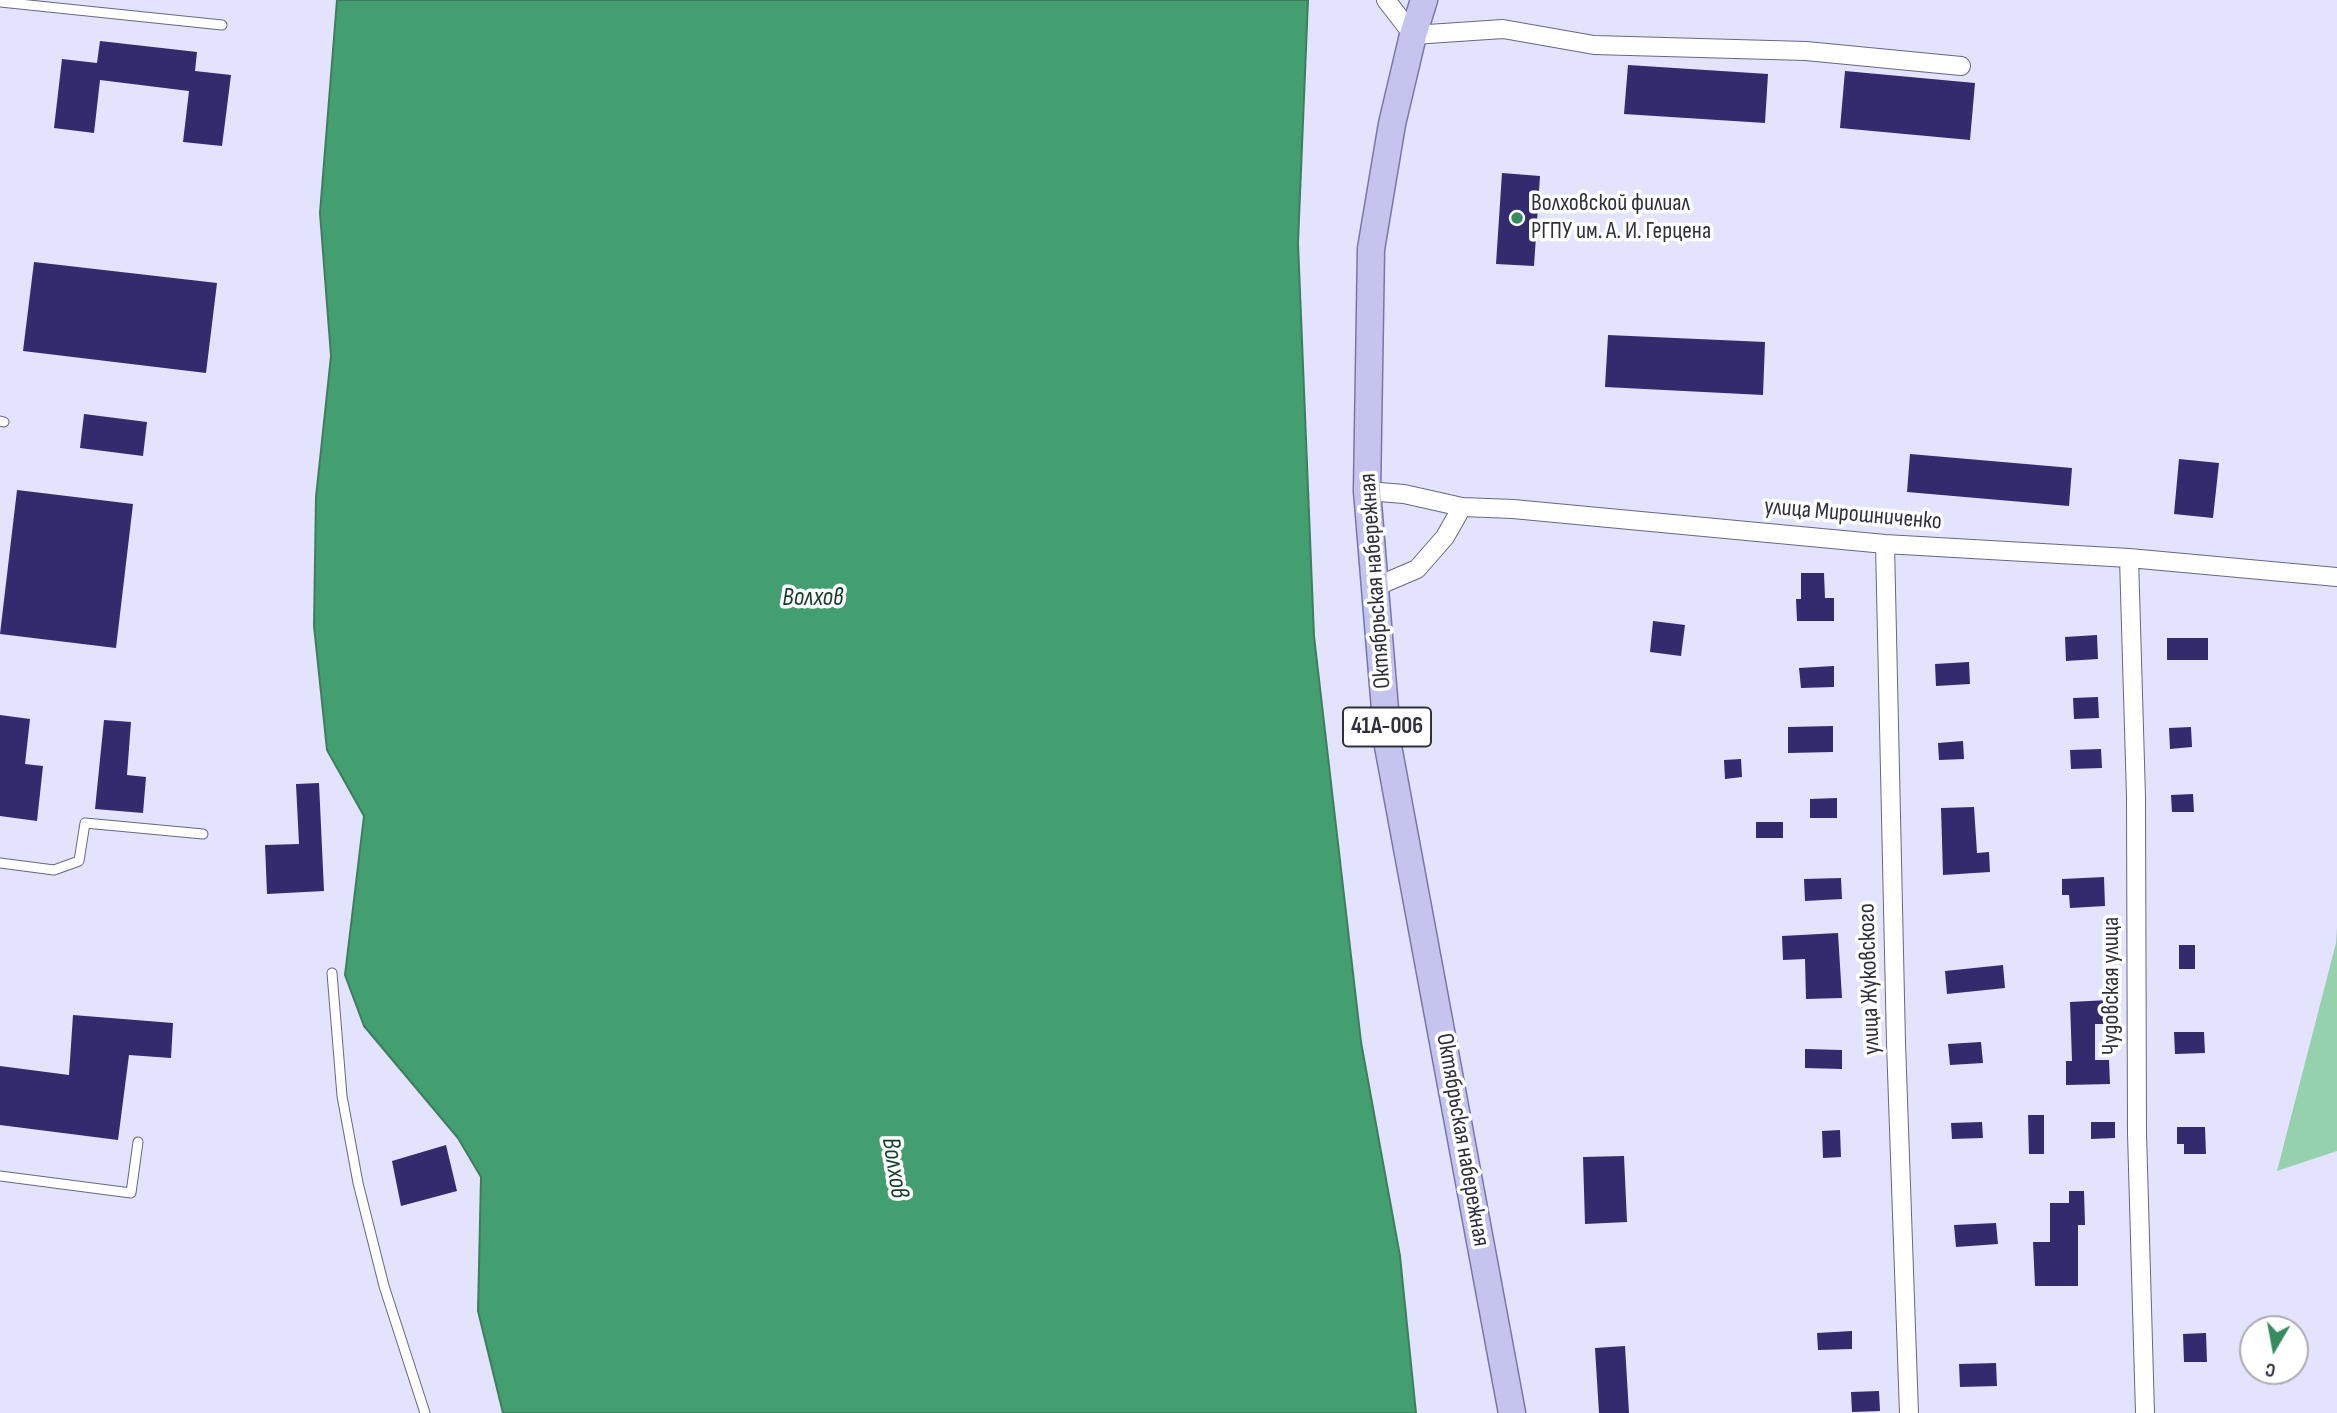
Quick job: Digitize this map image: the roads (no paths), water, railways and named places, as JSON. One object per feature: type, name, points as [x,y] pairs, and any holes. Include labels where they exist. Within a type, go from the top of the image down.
[{"type":"main road","name":"41А-006","points":[[1413,35],[1424,0]]},
{"type":"main road","name":"Октябрьская набережная","points":[[1413,35],[1392,124],[1371,249],[1367,491],[1388,746],[1512,1413]]},
{"type":"street","points":[[1386,0],[1413,35],[1503,29],[1594,46],[1807,51],[1961,66]]},
{"type":"street","name":"улица Мирошниченко","points":[[1367,491],[1404,494],[1462,507],[1513,509],[1885,544],[2129,558],[2337,577]]},
{"type":"street","points":[[1375,587],[1417,569],[1445,537],[1462,507]]},
{"type":"street","name":"улица Жуковского","points":[[1885,544],[1896,1043],[1909,1413]]},
{"type":"street","name":"Чудовская улица","points":[[2129,558],[2136,797],[2137,1133],[2146,1413]]},
{"type":"lane","points":[[0,2],[222,25]]},
{"type":"lane","points":[[0,863],[54,870],[79,861],[85,823],[203,834]]},
{"type":"lane","points":[[332,973],[342,1096],[358,1183],[384,1286],[425,1413]]},
{"type":"lane","points":[[0,1176],[131,1193],[138,1142]]},
{"type":"water","name":"Волхов","points":[[337,0],[1308,0],[1298,243],[1314,636],[1361,1042],[1400,1256],[1416,1413],[503,1413],[478,1311],[481,1177],[458,1138],[364,1026],[345,975],[364,816],[327,750],[314,626],[316,497],[331,356],[320,213]]},
{"type":"place","name":"Волховской филиал РГПУ им. А. И. Герцена","points":[[1517,218]]}]
